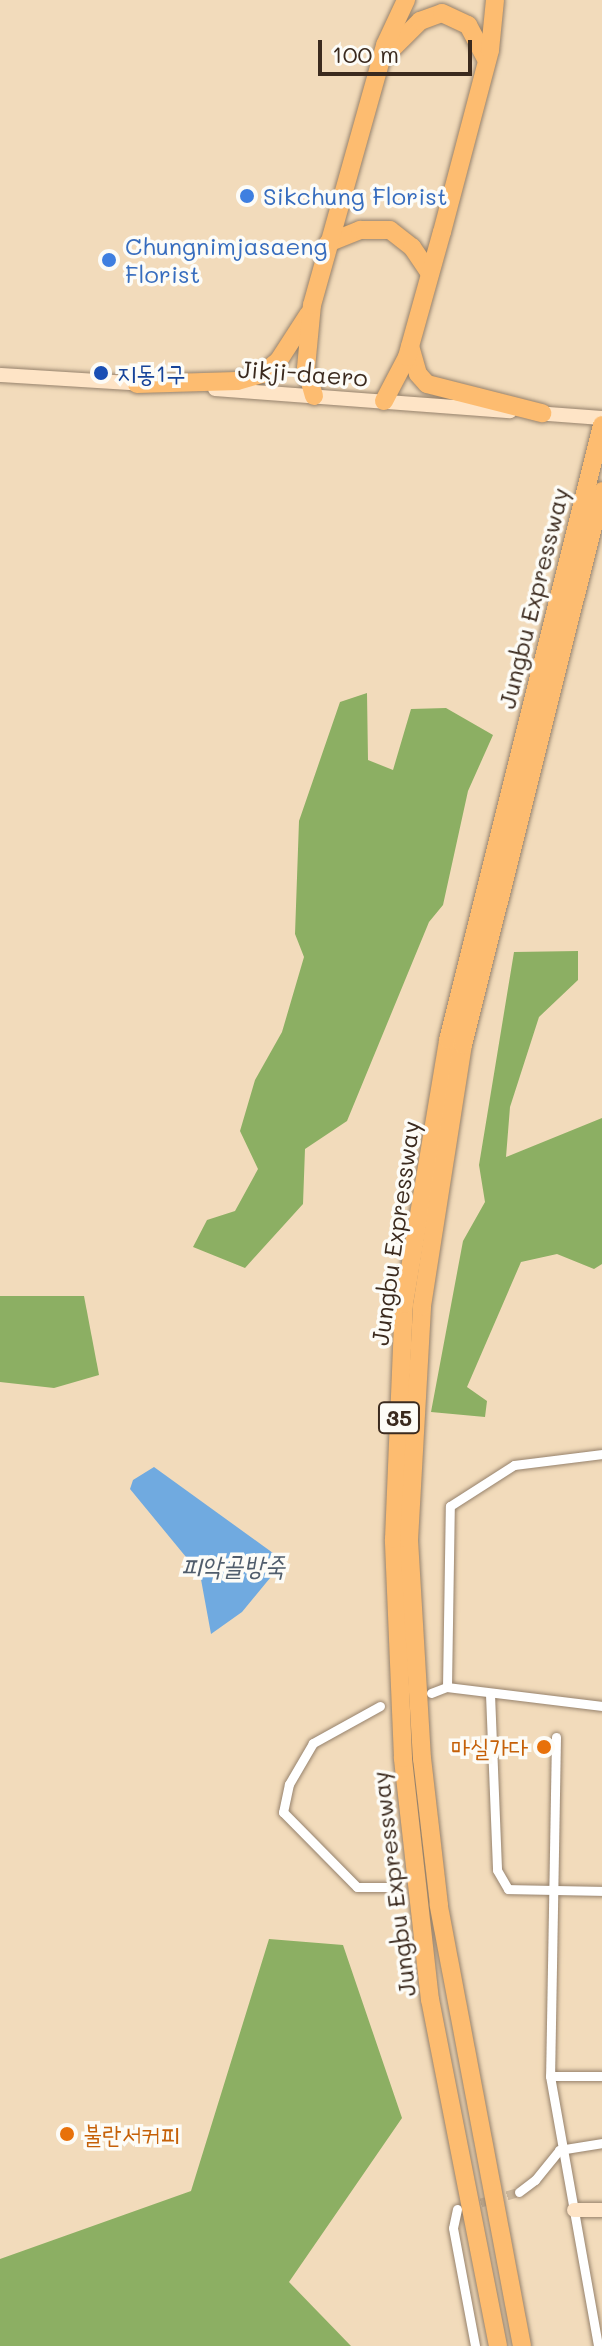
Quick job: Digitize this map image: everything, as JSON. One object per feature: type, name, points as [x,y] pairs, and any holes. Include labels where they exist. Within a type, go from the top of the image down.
[{"type":"highway","points":[[314,396],[306,368],[312,305],[380,61],[406,0]]},
{"type":"highway","points":[[384,401],[410,346],[430,274],[487,60],[495,0]]},
{"type":"highway","points":[[380,61],[420,21],[442,13],[468,25],[487,60]]},
{"type":"highway","points":[[328,243],[360,230],[390,230],[412,247],[430,274]]},
{"type":"highway","points":[[137,384],[237,381],[262,374],[279,360],[312,305]]},
{"type":"highway","points":[[410,346],[418,374],[427,384],[542,413]]},
{"type":"highway","name":"Jungbu Expressway","points":[[522,2346],[439,1905],[422,1759],[409,1540],[422,1306],[463,1045],[594,499],[602,425]]},
{"type":"highway","name":"Jungbu Expressway","points":[[498,2346],[428,1985],[403,1758],[396,1492],[404,1304],[448,1040],[594,499]]},
{"type":"main road","name":"Jikji-daero","points":[[0,375],[602,418]]},
{"type":"main road","points":[[574,2210],[602,2210]]},
{"type":"street","points":[[447,1687],[450,1506],[514,1465],[602,1454]]},
{"type":"street","points":[[431,1693],[447,1687],[602,1706]]},
{"type":"street","points":[[490,1694],[497,1870],[508,1889],[602,1891]]},
{"type":"street","points":[[380,1706],[313,1743],[289,1784],[283,1812],[357,1887],[392,1887]]},
{"type":"street","points":[[556,1737],[556,1891],[550,2076],[598,2346]]},
{"type":"street","points":[[550,2076],[602,2076]]},
{"type":"street","points":[[519,2192],[563,2149],[602,2143]]},
{"type":"street","points":[[457,2209],[453,2228],[475,2346]]},
{"type":"green space","points":[[367,693],[368,760],[393,770],[411,709],[446,708],[493,735],[468,791],[443,905],[429,922],[347,1121],[305,1149],[303,1204],[245,1268],[193,1247],[207,1220],[235,1211],[258,1169],[240,1131],[255,1080],[282,1032],[304,957],[295,934],[299,821],[340,702]]},
{"type":"green space","points":[[578,951],[578,980],[539,1017],[510,1107],[506,1157],[602,1118],[602,1264],[594,1269],[557,1254],[521,1262],[467,1387],[487,1401],[485,1417],[431,1412],[463,1241],[485,1202],[479,1165],[514,952]]},
{"type":"green space","points":[[0,1296],[84,1296],[99,1375],[54,1388],[0,1382]]},
{"type":"green space","points":[[269,1939],[343,1945],[402,2118],[289,2282],[351,2346],[0,2346],[0,2259],[191,2191]]},
{"type":"water","name":"피악골방죽","points":[[154,1467],[284,1561],[242,1612],[211,1634],[200,1574],[130,1489],[133,1480]]},
{"type":"tunnel","points":[[468,2206],[519,2192]]},
{"type":"place","name":"Sikchung Florist","points":[[247,196]]},
{"type":"place","name":"Chungnimjasaeng Florist","points":[[109,260]]},
{"type":"place","name":"지동1구","points":[[101,373]]},
{"type":"place","name":"마실가다","points":[[544,1747]]},
{"type":"place","name":"불란서커피","points":[[67,2134]]}]
